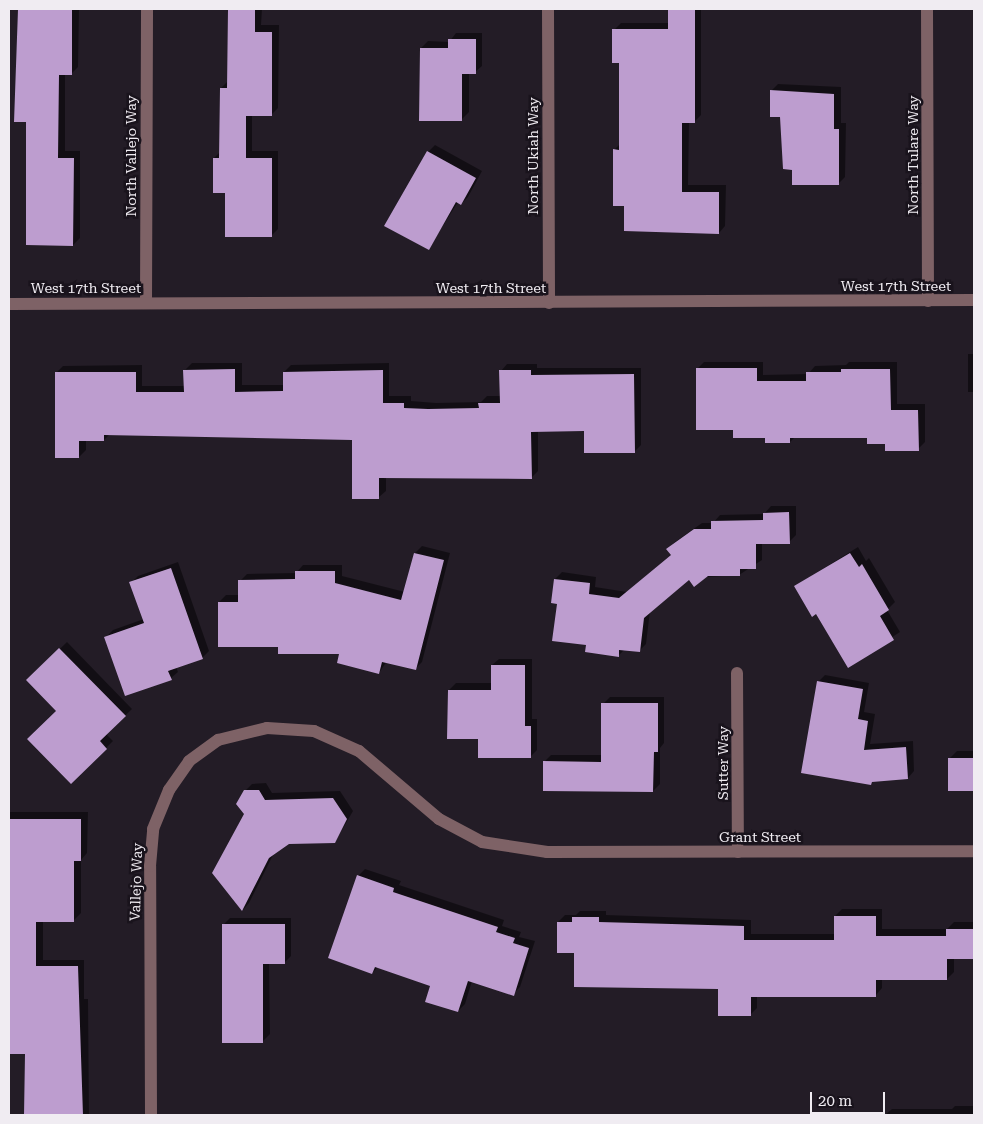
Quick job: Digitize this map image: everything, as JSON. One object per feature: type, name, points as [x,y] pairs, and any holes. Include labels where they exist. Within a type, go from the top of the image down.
[{"type":"street","name":"North Vallejo Way","points":[[146,303],[147,9]]},
{"type":"street","name":"North Ukiah Way","points":[[548,9],[549,303]]},
{"type":"street","name":"North Tulare Way","points":[[927,9],[928,301]]},
{"type":"street","name":"West 17th Street","points":[[9,304],[974,300]]},
{"type":"street","name":"Sutter Way","points":[[738,673],[738,852]]},
{"type":"street","name":"Vallejo Way","points":[[151,1115],[150,866],[153,829],[169,790],[189,761],[218,740],[267,728],[314,731],[359,751],[439,819],[482,842],[547,852]]},
{"type":"street","name":"Grant Street","points":[[547,852],[974,851]]},
{"type":"building","points":[[18,9],[72,9],[72,75],[59,75],[58,158],[74,158],[73,246],[26,245],[26,122],[14,122]]},
{"type":"building","points":[[228,9],[255,9],[255,32],[272,32],[272,116],[246,116],[246,158],[272,158],[272,237],[225,237],[225,193],[213,193],[213,158],[219,158],[220,88],[227,88]]},
{"type":"building","points":[[668,9],[695,9],[695,123],[682,123],[682,192],[719,192],[719,234],[624,231],[624,206],[613,206],[613,149],[619,150],[619,63],[612,63],[612,29],[668,29]]},
{"type":"building","points":[[448,39],[476,39],[476,74],[462,74],[462,121],[419,121],[420,48],[448,48]]},
{"type":"building","points":[[770,90],[834,94],[834,129],[839,129],[839,185],[792,185],[792,170],[783,169],[780,117],[770,117]]},
{"type":"building","points":[[427,151],[476,178],[461,205],[456,202],[429,250],[384,226]]},
{"type":"building","points":[[696,368],[757,368],[757,381],[806,381],[806,372],[841,372],[841,369],[890,369],[891,410],[918,410],[919,451],[885,451],[885,444],[867,444],[867,438],[790,438],[790,443],[765,443],[765,438],[733,438],[733,430],[696,430]]},
{"type":"building","points":[[235,369],[235,392],[283,391],[283,372],[383,370],[383,403],[404,403],[404,408],[428,409],[479,408],[478,403],[500,403],[499,370],[531,370],[531,375],[634,374],[635,453],[584,453],[584,431],[531,432],[532,479],[379,478],[379,499],[352,499],[352,440],[104,435],[104,441],[79,441],[79,458],[55,458],[55,372],[136,372],[136,392],[184,392],[183,370]]},
{"type":"building","points":[[789,512],[790,544],[756,544],[756,569],[740,569],[740,576],[708,576],[694,587],[689,580],[644,618],[640,652],[619,650],[619,657],[585,652],[586,645],[552,641],[557,604],[551,603],[554,579],[590,583],[589,594],[619,598],[671,555],[666,549],[694,529],[711,529],[711,521],[763,520],[763,513]]},
{"type":"building","points":[[414,553],[444,560],[416,670],[382,662],[379,674],[337,663],[339,654],[278,654],[278,647],[218,647],[218,602],[238,602],[238,580],[295,579],[295,571],[335,571],[335,583],[401,600]]},
{"type":"building","points":[[850,553],[859,567],[862,564],[889,610],[880,616],[894,640],[848,668],[816,614],[812,617],[794,586]]},
{"type":"building","points":[[171,568],[203,659],[168,671],[172,680],[125,696],[104,637],[144,623],[129,582]]},
{"type":"building","points":[[59,648],[126,716],[100,741],[107,749],[71,784],[27,739],[56,711],[26,680]]},
{"type":"building","points":[[491,665],[525,665],[525,726],[531,726],[531,758],[478,758],[478,739],[447,739],[448,690],[491,690]]},
{"type":"building","points":[[817,681],[863,689],[858,719],[868,721],[864,750],[906,747],[908,779],[872,782],[871,785],[801,773]]},
{"type":"building","points":[[601,703],[658,703],[658,752],[654,752],[653,792],[543,791],[543,761],[601,762]]},
{"type":"building","points":[[948,758],[974,758],[974,791],[948,791]]},
{"type":"building","points":[[244,790],[259,790],[265,800],[333,798],[347,819],[335,843],[289,844],[269,858],[242,911],[212,873],[244,814],[236,804]]},
{"type":"building","points":[[9,819],[81,819],[81,861],[74,861],[74,922],[36,922],[36,966],[78,966],[83,1115],[24,1115],[25,1054],[9,1054]]},
{"type":"building","points":[[357,875],[394,888],[393,892],[498,927],[496,932],[515,938],[513,943],[529,948],[514,996],[468,981],[458,1012],[425,1002],[430,986],[375,967],[372,974],[328,958]]},
{"type":"building","points":[[834,916],[876,916],[876,936],[946,936],[946,929],[974,929],[974,959],[947,959],[947,980],[876,980],[876,997],[751,997],[751,1016],[718,1016],[718,989],[574,987],[574,953],[557,953],[557,922],[572,922],[572,917],[599,917],[599,922],[744,926],[744,940],[834,940]]},
{"type":"building","points":[[222,924],[285,924],[285,964],[263,964],[263,1043],[222,1043]]}]
